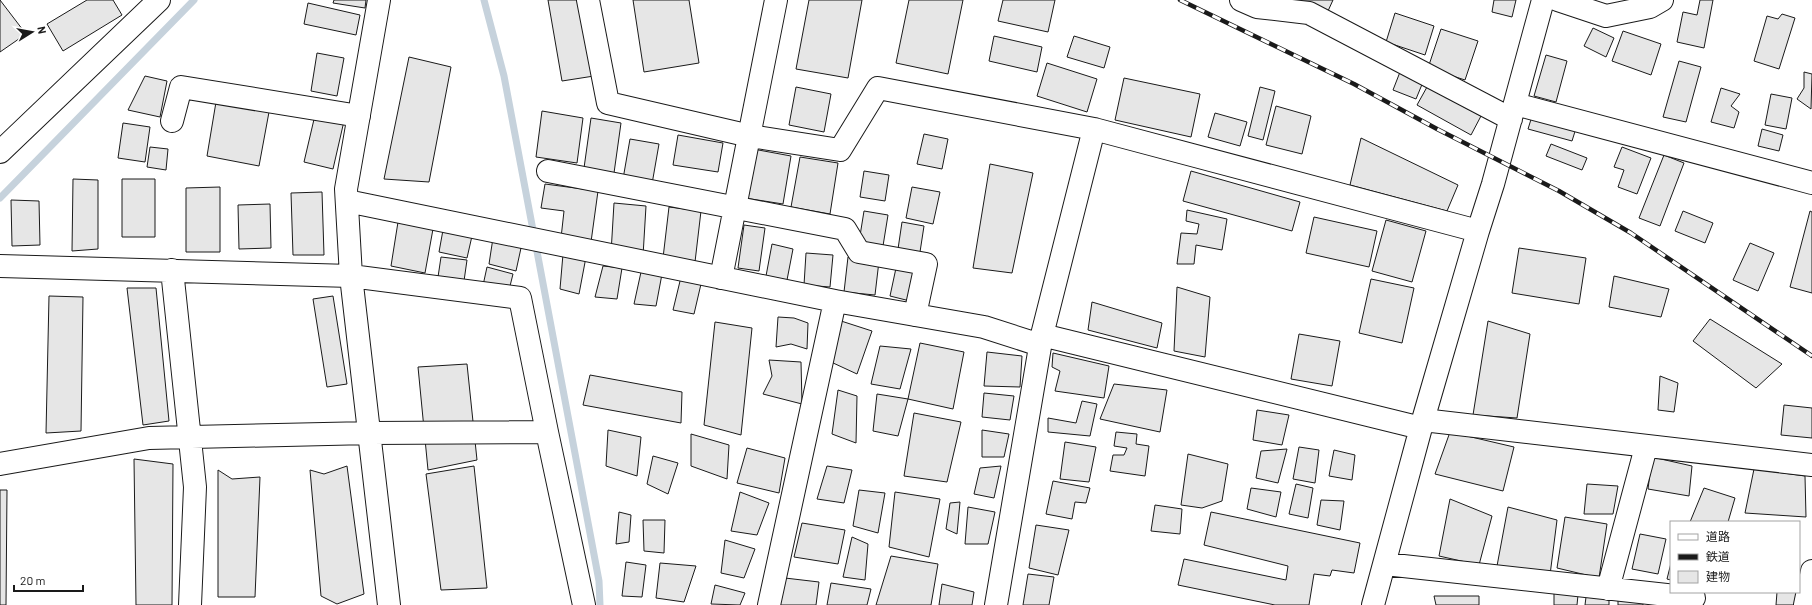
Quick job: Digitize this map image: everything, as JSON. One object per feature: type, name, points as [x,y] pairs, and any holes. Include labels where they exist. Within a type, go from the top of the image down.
[{"type":"street","points":[[0,152],[159,0]]},
{"type":"street","points":[[379,0],[346,188],[351,276],[389,605]]},
{"type":"street","points":[[588,0],[608,103],[750,136],[840,150],[878,88],[1094,129],[1478,231]]},
{"type":"street","points":[[721,278],[776,0]]},
{"type":"street","points":[[1241,0],[1257,7],[1309,13],[1513,111],[1812,183]]},
{"type":"street","points":[[1373,605],[1422,424],[1493,184],[1543,0]]},
{"type":"street","points":[[1558,0],[1606,16],[1650,7],[1662,0]]},
{"type":"street","points":[[172,121],[181,87],[359,116]]},
{"type":"street","points":[[996,605],[1041,340],[1094,129]]},
{"type":"street","points":[[548,171],[735,206],[845,229],[859,252],[926,264],[915,315]]},
{"type":"street","points":[[347,201],[835,301],[984,327],[1422,424],[1812,464]]},
{"type":"street","points":[[0,266],[351,276],[520,298],[584,605]]},
{"type":"street","points":[[172,270],[195,487],[190,605]]},
{"type":"street","points":[[769,605],[835,301]]},
{"type":"street","points":[[0,464],[149,438],[370,433],[547,432]]},
{"type":"street","points":[[1608,589],[1646,447]]},
{"type":"street","points":[[1384,564],[1694,598]]},
{"type":"street","points":[[1805,605],[1812,571]]},
{"type":"building","points":[[0,0],[26,34],[0,52]]},
{"type":"building","points":[[87,0],[113,0],[122,15],[63,51],[47,24]]},
{"type":"building","points":[[334,0],[366,0],[365,8],[333,3]]},
{"type":"building","points":[[548,0],[581,0],[594,76],[562,81]]},
{"type":"building","points":[[633,0],[689,0],[699,63],[644,72]]},
{"type":"building","points":[[809,0],[862,0],[848,78],[796,69]]},
{"type":"building","points":[[909,0],[963,0],[948,74],[896,63]]},
{"type":"building","points":[[1003,0],[1055,0],[1048,32],[998,21]]},
{"type":"building","points":[[1299,0],[1333,0],[1328,11]]},
{"type":"building","points":[[1494,0],[1516,0],[1512,17],[1492,12]]},
{"type":"building","points":[[1700,0],[1713,0],[1704,48],[1677,42],[1683,12],[1697,15]]},
{"type":"building","points":[[308,3],[360,15],[356,35],[304,24]]},
{"type":"building","points":[[1395,13],[1434,26],[1425,55],[1386,42]]},
{"type":"building","points":[[1782,14],[1795,18],[1779,69],[1754,61],[1767,16],[1778,19]]},
{"type":"building","points":[[1593,28],[1614,38],[1606,57],[1584,46]]},
{"type":"building","points":[[1441,29],[1478,41],[1465,80],[1428,68]]},
{"type":"building","points":[[1623,31],[1661,44],[1651,75],[1612,61]]},
{"type":"building","points":[[994,36],[1042,47],[1037,72],[989,61]]},
{"type":"building","points":[[1074,36],[1110,47],[1104,68],[1067,57]]},
{"type":"building","points":[[317,53],[344,58],[337,96],[311,91]]},
{"type":"building","points":[[1546,55],[1567,61],[1556,102],[1534,96]]},
{"type":"building","points":[[409,57],[451,67],[429,182],[384,179]]},
{"type":"building","points":[[1679,61],[1701,67],[1686,122],[1663,117]]},
{"type":"building","points":[[1047,63],[1097,79],[1087,112],[1037,96]]},
{"type":"building","points":[[1400,72],[1423,82],[1416,99],[1393,90]]},
{"type":"building","points":[[1804,72],[1812,74],[1811,109],[1797,99],[1804,88]]},
{"type":"building","points":[[145,76],[167,81],[160,117],[128,110]]},
{"type":"building","points":[[1124,78],[1200,94],[1191,137],[1115,120]]},
{"type":"building","points":[[796,87],[831,94],[824,132],[789,125]]},
{"type":"building","points":[[1260,87],[1275,91],[1263,140],[1248,136]]},
{"type":"building","points":[[1427,87],[1481,116],[1471,135],[1417,105]]},
{"type":"building","points":[[1721,88],[1740,94],[1731,106],[1739,112],[1734,128],[1711,122]]},
{"type":"building","points":[[1771,94],[1792,98],[1786,129],[1765,125]]},
{"type":"building","points":[[216,102],[269,112],[259,166],[207,156]]},
{"type":"building","points":[[1276,106],[1311,116],[1302,154],[1266,145]]},
{"type":"building","points":[[542,111],[583,118],[577,163],[536,157]]},
{"type":"building","points":[[1215,113],[1247,122],[1240,146],[1208,137]]},
{"type":"building","points":[[1533,113],[1577,125],[1572,141],[1528,129]]},
{"type":"building","points":[[315,115],[344,121],[333,169],[304,162]]},
{"type":"building","points":[[591,118],[621,123],[614,173],[584,168]]},
{"type":"building","points":[[123,123],[150,127],[145,162],[118,158]]},
{"type":"building","points":[[1762,129],[1783,135],[1779,151],[1758,146]]},
{"type":"building","points":[[924,134],[948,139],[942,169],[917,164]]},
{"type":"building","points":[[678,135],[723,143],[718,172],[673,165]]},
{"type":"building","points":[[1361,138],[1458,185],[1447,211],[1350,185]]},
{"type":"building","points":[[630,139],[659,144],[652,184],[623,179]]},
{"type":"building","points":[[1551,144],[1587,158],[1582,170],[1546,156]]},
{"type":"building","points":[[150,147],[168,149],[166,170],[147,167]]},
{"type":"building","points":[[1622,147],[1651,158],[1637,194],[1618,187],[1624,170],[1614,167]]},
{"type":"building","points":[[753,149],[791,156],[783,204],[745,198]]},
{"type":"building","points":[[1664,155],[1684,163],[1660,226],[1639,218]]},
{"type":"building","points":[[800,157],[838,163],[830,214],[791,207]]},
{"type":"building","points":[[990,164],[1033,173],[1012,273],[973,268]]},
{"type":"building","points":[[864,171],[889,175],[885,201],[860,197]]},
{"type":"building","points":[[1191,171],[1300,202],[1292,231],[1183,201]]},
{"type":"building","points":[[73,179],[98,180],[98,249],[72,251]]},
{"type":"building","points":[[122,179],[155,179],[155,237],[122,237]]},
{"type":"building","points":[[545,184],[598,191],[591,242],[561,238],[564,211],[541,208]]},
{"type":"building","points":[[220,187],[220,252],[186,252],[186,188]]},
{"type":"building","points":[[912,187],[940,192],[933,224],[906,218]]},
{"type":"building","points":[[322,192],[324,255],[293,255],[291,193]]},
{"type":"building","points":[[11,200],[39,201],[40,245],[12,246]]},
{"type":"building","points":[[614,203],[646,206],[643,256],[611,253]]},
{"type":"building","points":[[270,204],[271,248],[239,249],[238,205]]},
{"type":"building","points":[[669,207],[701,211],[695,262],[663,258]]},
{"type":"building","points":[[1187,210],[1227,219],[1222,250],[1196,245],[1194,264],[1177,264],[1181,233],[1197,234],[1199,224],[1186,221]]},
{"type":"building","points":[[864,211],[888,215],[883,246],[859,242]]},
{"type":"building","points":[[1683,211],[1713,223],[1705,243],[1675,231]]},
{"type":"building","points":[[1810,211],[1812,212],[1812,293],[1790,287]]},
{"type":"building","points":[[1314,217],[1377,231],[1369,267],[1306,253]]},
{"type":"building","points":[[1386,220],[1426,231],[1412,282],[1372,271]]},
{"type":"building","points":[[398,222],[433,229],[425,273],[391,266]]},
{"type":"building","points":[[902,222],[924,226],[920,252],[898,249]]},
{"type":"building","points":[[744,225],[765,228],[759,271],[738,268]]},
{"type":"building","points":[[443,230],[472,236],[467,258],[439,252]]},
{"type":"building","points":[[493,238],[521,248],[516,271],[489,264]]},
{"type":"building","points":[[1750,243],[1774,253],[1758,291],[1733,280]]},
{"type":"building","points":[[772,244],[793,249],[787,280],[766,276]]},
{"type":"building","points":[[1519,248],[1586,258],[1579,304],[1512,293]]},
{"type":"building","points":[[806,253],[833,255],[830,287],[804,285]]},
{"type":"building","points":[[563,254],[586,257],[579,294],[560,289]]},
{"type":"building","points":[[441,257],[467,260],[464,281],[438,277]]},
{"type":"building","points":[[848,257],[879,261],[875,295],[844,292]]},
{"type":"building","points":[[603,266],[622,268],[617,299],[595,297]]},
{"type":"building","points":[[487,267],[513,274],[508,294],[482,290]]},
{"type":"building","points":[[896,268],[920,273],[914,302],[890,296]]},
{"type":"building","points":[[641,272],[662,274],[656,306],[634,304]]},
{"type":"building","points":[[1614,276],[1669,289],[1661,317],[1609,307]]},
{"type":"building","points":[[681,277],[701,284],[694,314],[673,310]]},
{"type":"building","points":[[1371,279],[1414,288],[1402,343],[1359,333]]},
{"type":"building","points":[[1177,287],[1210,297],[1205,357],[1174,351]]},
{"type":"building","points":[[127,288],[156,288],[169,421],[143,425]]},
{"type":"building","points":[[49,296],[83,297],[81,431],[46,433]]},
{"type":"building","points":[[333,296],[347,384],[327,387],[313,299]]},
{"type":"building","points":[[1092,302],[1162,323],[1157,348],[1088,330]]},
{"type":"building","points":[[778,317],[794,318],[808,323],[807,349],[791,344],[776,347]]},
{"type":"building","points":[[1710,319],[1782,364],[1756,388],[1693,341]]},
{"type":"building","points":[[838,320],[872,331],[857,374],[831,362]]},
{"type":"building","points":[[1488,321],[1530,334],[1517,418],[1473,415]]},
{"type":"building","points":[[715,322],[752,328],[741,435],[704,425]]},
{"type":"building","points":[[1299,334],[1340,341],[1332,386],[1291,379]]},
{"type":"building","points":[[920,343],[964,352],[953,409],[908,399]]},
{"type":"building","points":[[880,346],[911,349],[900,389],[871,384]]},
{"type":"building","points":[[987,352],[1022,356],[1020,387],[984,386]]},
{"type":"building","points":[[1053,353],[1109,366],[1104,398],[1055,391],[1060,371],[1052,367]]},
{"type":"building","points":[[769,360],[801,362],[802,404],[763,394],[772,376]]},
{"type":"building","points":[[467,364],[477,460],[428,470],[418,367]]},
{"type":"building","points":[[590,375],[682,392],[681,423],[583,405]]},
{"type":"building","points":[[1660,376],[1678,383],[1674,412],[1658,410]]},
{"type":"building","points":[[1114,384],[1167,390],[1160,432],[1100,419]]},
{"type":"building","points":[[838,390],[857,396],[856,443],[832,434]]},
{"type":"building","points":[[984,393],[1014,396],[1010,420],[982,417]]},
{"type":"building","points":[[877,394],[908,399],[898,436],[873,431]]},
{"type":"building","points":[[1082,401],[1097,404],[1090,436],[1048,432],[1048,418],[1076,423]]},
{"type":"building","points":[[1784,405],[1812,408],[1812,438],[1781,435]]},
{"type":"building","points":[[1257,410],[1289,415],[1282,445],[1253,440]]},
{"type":"building","points":[[914,413],[961,422],[947,482],[904,476]]},
{"type":"building","points":[[608,430],[641,437],[637,476],[606,466]]},
{"type":"building","points":[[982,430],[1009,434],[1004,457],[982,457]]},
{"type":"building","points":[[1116,432],[1137,434],[1136,444],[1149,446],[1145,476],[1110,471],[1113,455],[1124,455],[1127,448],[1114,446]]},
{"type":"building","points":[[1450,432],[1514,447],[1503,491],[1435,474]]},
{"type":"building","points":[[691,434],[729,445],[727,479],[691,466]]},
{"type":"building","points":[[1065,442],[1096,447],[1089,482],[1060,479]]},
{"type":"building","points":[[1299,447],[1319,450],[1315,483],[1293,479]]},
{"type":"building","points":[[747,448],[785,458],[779,493],[737,483]]},
{"type":"building","points":[[1287,449],[1278,483],[1256,478],[1261,451]]},
{"type":"building","points":[[1334,450],[1355,455],[1352,480],[1329,476]]},
{"type":"building","points":[[1188,454],[1228,464],[1222,501],[1202,508],[1181,505]]},
{"type":"building","points":[[653,456],[678,463],[668,494],[647,484]]},
{"type":"building","points":[[1652,457],[1692,466],[1689,496],[1648,489]]},
{"type":"building","points":[[134,459],[173,464],[172,605],[136,605]]},
{"type":"building","points":[[347,466],[364,594],[337,604],[321,596],[310,470],[324,474]]},
{"type":"building","points":[[474,466],[487,588],[441,590],[426,474]]},
{"type":"building","points":[[827,466],[852,470],[844,503],[817,499]]},
{"type":"building","points":[[1001,466],[994,498],[974,494],[980,468]]},
{"type":"building","points":[[1754,469],[1805,476],[1806,517],[1745,513]]},
{"type":"building","points":[[218,470],[232,479],[260,477],[255,597],[218,597]]},
{"type":"building","points":[[1053,481],[1090,488],[1086,503],[1075,502],[1072,519],[1046,514]]},
{"type":"building","points":[[1296,484],[1313,488],[1308,518],[1289,514]]},
{"type":"building","points":[[1587,484],[1618,486],[1613,514],[1584,514]]},
{"type":"building","points":[[1251,488],[1281,492],[1276,517],[1247,509]]},
{"type":"building","points":[[1704,488],[1735,498],[1728,521],[1690,521]]},
{"type":"building","points":[[0,490],[7,490],[6,605],[0,605]]},
{"type":"building","points":[[859,490],[885,493],[878,533],[853,526]]},
{"type":"building","points":[[740,492],[769,503],[757,535],[731,531]]},
{"type":"building","points":[[895,492],[940,499],[929,557],[889,547]]},
{"type":"building","points":[[1450,499],[1492,516],[1479,565],[1439,556]]},
{"type":"building","points":[[1321,500],[1344,501],[1340,530],[1317,525]]},
{"type":"building","points":[[960,502],[957,534],[946,529],[950,503]]},
{"type":"building","points":[[1155,505],[1182,509],[1180,534],[1151,531]]},
{"type":"building","points":[[968,507],[995,512],[988,544],[965,544]]},
{"type":"building","points":[[1508,507],[1557,520],[1550,575],[1497,566]]},
{"type":"building","points":[[619,512],[631,515],[629,542],[616,544]]},
{"type":"building","points":[[1211,512],[1360,543],[1354,573],[1332,570],[1330,576],[1314,574],[1309,605],[1275,605],[1178,585],[1184,559],[1286,580],[1288,566],[1204,545]]},
{"type":"building","points":[[1565,517],[1607,524],[1599,578],[1557,568]]},
{"type":"building","points":[[643,520],[665,520],[664,553],[644,551]]},
{"type":"building","points":[[802,523],[845,530],[838,564],[794,557]]},
{"type":"building","points":[[1036,525],[1069,530],[1058,575],[1029,568]]},
{"type":"building","points":[[1640,534],[1666,539],[1658,574],[1632,569]]},
{"type":"building","points":[[852,537],[868,544],[865,580],[843,577]]},
{"type":"building","points":[[725,540],[755,549],[744,578],[721,573]]},
{"type":"building","points":[[891,556],[938,564],[931,605],[876,605]]},
{"type":"building","points":[[626,562],[646,565],[642,597],[622,596]]},
{"type":"building","points":[[660,563],[696,566],[684,602],[656,598]]},
{"type":"building","points":[[1670,567],[1670,580],[1667,579]]},
{"type":"building","points":[[1028,574],[1054,577],[1049,605],[1023,605]]},
{"type":"building","points":[[785,578],[819,582],[816,605],[779,605]]},
{"type":"building","points":[[831,583],[871,589],[867,605],[827,605]]},
{"type":"building","points":[[942,584],[974,592],[972,605],[939,605]]},
{"type":"building","points":[[715,585],[745,593],[740,605],[711,604]]},
{"type":"building","points":[[1554,593],[1578,595],[1577,605],[1554,605]]},
{"type":"building","points":[[1777,593],[1798,593],[1796,605],[1776,605]]},
{"type":"building","points":[[1434,596],[1479,596],[1479,605],[1436,605]]},
{"type":"building","points":[[1586,597],[1609,599],[1609,605],[1585,605]]},
{"type":"building","points":[[1618,600],[1643,602],[1643,605],[1618,605]]},
{"type":"waterway","points":[[0,198],[194,0]]},
{"type":"waterway","points":[[484,0],[504,76],[599,581],[600,605]]},
{"type":"railway","points":[[1180,0],[1354,84],[1437,129],[1559,191],[1631,233],[1812,356]]}]
